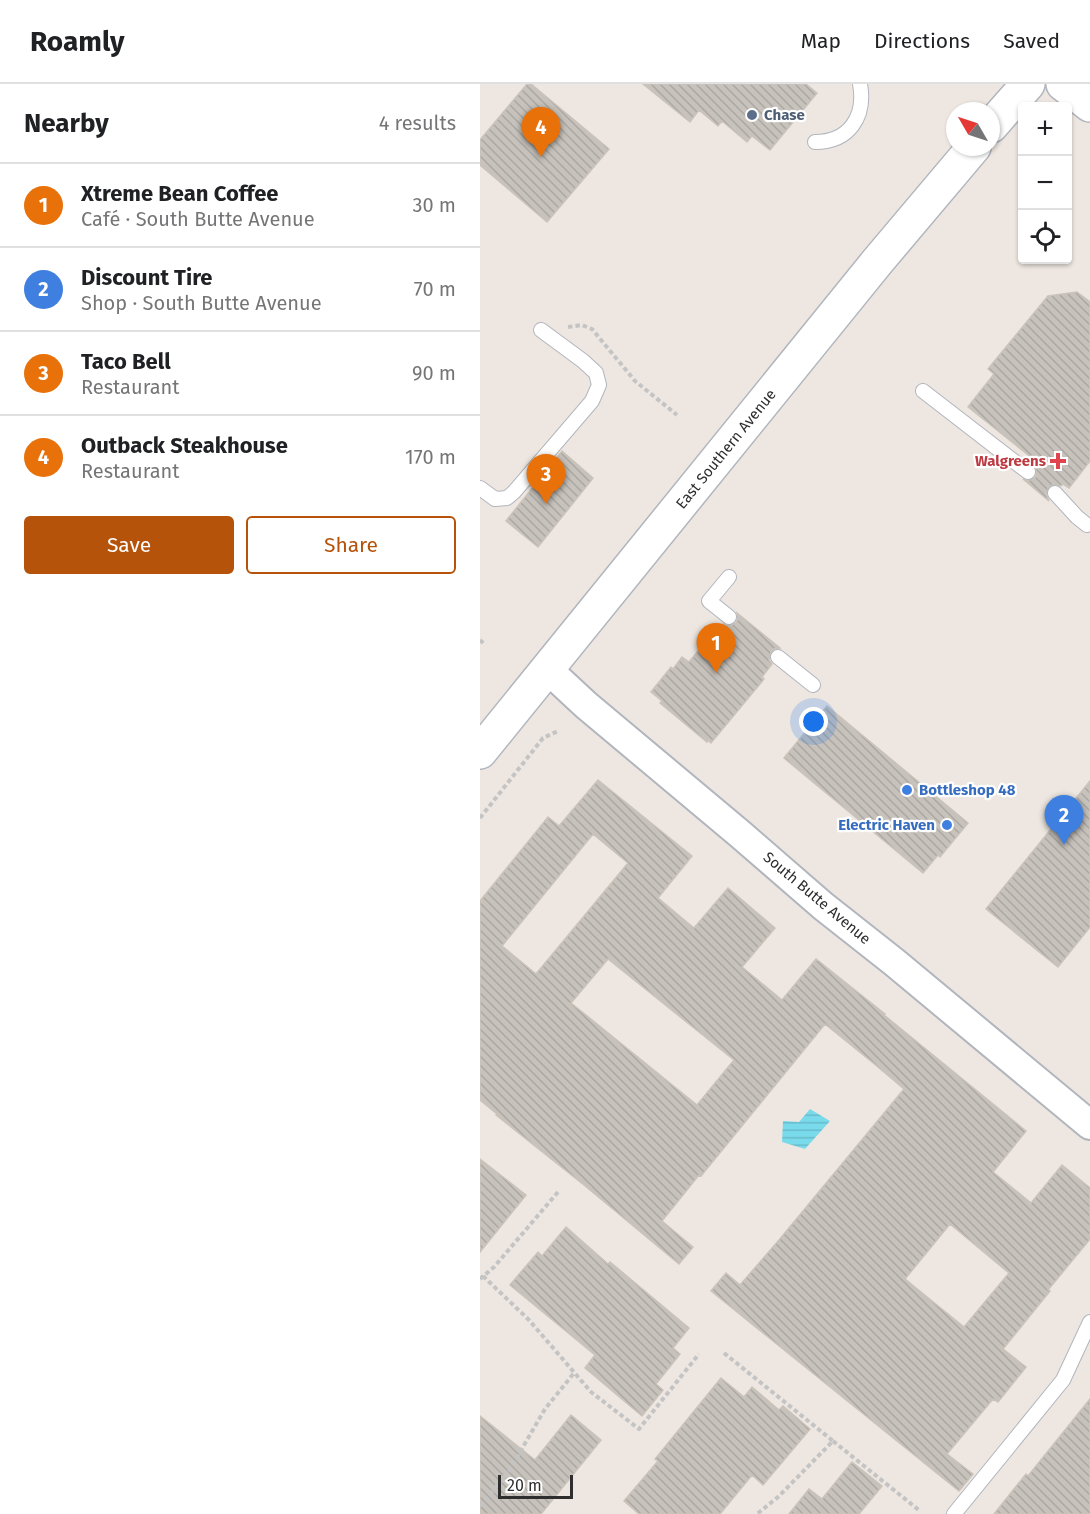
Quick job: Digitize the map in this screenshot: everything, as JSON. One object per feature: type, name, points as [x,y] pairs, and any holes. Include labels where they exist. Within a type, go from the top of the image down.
[{"type":"main road","points":[[1000,116],[1028,84]]},
{"type":"main road","points":[[1063,84],[1090,105]]},
{"type":"main road","name":"East Southern Avenue","points":[[480,752],[877,262],[966,156]]},
{"type":"street","name":"South Butte Avenue","points":[[549,666],[558,680],[586,705],[824,906],[1090,1125]]},
{"type":"lane","points":[[815,142],[826,142],[837,138],[846,133],[854,124],[862,102],[860,84]]},
{"type":"lane","points":[[480,488],[495,499],[507,498],[514,492],[592,401],[599,385],[596,373],[541,330]]},
{"type":"lane","points":[[923,391],[1028,472]]},
{"type":"lane","points":[[1055,494],[1087,525]]},
{"type":"lane","points":[[729,578],[709,602],[729,617]]},
{"type":"lane","points":[[778,657],[813,685]]},
{"type":"lane","points":[[954,1514],[1063,1380],[1090,1322]]},
{"type":"path","points":[[557,342],[566,327],[582,325],[592,329],[635,381],[677,415]]},
{"type":"path","points":[[480,640],[484,644]]},
{"type":"path","points":[[480,818],[543,738],[558,731]]},
{"type":"path","points":[[558,1192],[482,1278],[529,1320],[591,1392],[639,1429],[699,1354]]},
{"type":"path","points":[[724,1353],[920,1511]]},
{"type":"path","points":[[480,1506],[509,1471],[545,1409],[574,1373]]},
{"type":"path","points":[[757,1514],[778,1497],[832,1441]]},
{"type":"water","points":[[810,1109],[830,1121],[805,1149],[782,1142],[783,1121],[799,1122]]},
{"type":"building","points":[[527,84],[531,84],[609,149],[547,222],[480,165],[480,140]]},
{"type":"building","name":"Chase","points":[[643,84],[806,84],[817,93],[770,150],[752,136],[747,142],[722,121],[718,126],[699,110],[690,122]]},
{"type":"building","name":"Walgreens","points":[[1077,292],[1090,302],[1090,461],[1069,488],[1063,484],[1061,486],[1054,484],[1049,487],[1046,494],[1049,501],[1023,479],[1027,481],[1035,478],[1037,473],[1034,465],[1037,462],[968,407],[994,374],[988,369],[1048,296]]},
{"type":"building","points":[[562,451],[593,478],[538,547],[506,521]]},
{"type":"building","points":[[737,613],[780,648],[771,652],[769,660],[772,664],[762,677],[764,679],[711,743],[660,703],[662,701],[651,692],[682,657],[689,662],[715,630],[717,632],[723,624],[728,626],[736,623]]},
{"type":"building","points":[[827,706],[968,823],[940,857],[938,855],[923,873],[784,758]]},
{"type":"building","points":[[598,780],[692,856],[658,898],[694,928],[728,888],[775,928],[742,967],[782,1000],[816,959],[1026,1131],[993,1172],[1031,1203],[1062,1165],[1090,1188],[1090,1239],[1003,1349],[1026,1367],[998,1402],[993,1399],[947,1454],[973,1474],[959,1491],[711,1291],[726,1273],[740,1285],[904,1089],[872,1062],[825,1024],[662,1221],[693,1247],[679,1264],[480,1100],[480,901],[548,817],[559,826]],"holes":[[[593,834],[628,863],[536,974],[502,946]],[[608,959],[734,1060],[697,1105],[571,1003]],[[950,1224],[1009,1273],[964,1327],[905,1279]]]},
{"type":"building","points":[[1090,781],[1090,927],[1058,967],[986,909]]},
{"type":"building","points":[[480,1159],[526,1195],[480,1252]]},
{"type":"building","points":[[566,1227],[608,1264],[610,1262],[689,1328],[673,1348],[680,1354],[656,1384],[663,1390],[642,1416],[585,1368],[595,1355],[510,1285],[538,1252],[542,1256]]},
{"type":"building","points":[[721,1378],[744,1397],[752,1387],[779,1410],[783,1406],[810,1429],[763,1485],[752,1475],[720,1514],[639,1514],[624,1501],[658,1461],[655,1459]]},
{"type":"building","points":[[1090,1399],[1090,1514],[994,1514],[1026,1474],[1028,1476]]},
{"type":"building","points":[[571,1415],[601,1440],[541,1514],[480,1514],[480,1416],[535,1460]]},
{"type":"building","points":[[852,1462],[882,1486],[859,1514],[789,1514],[809,1489],[822,1499]]},
{"type":"place","name":"Chase","points":[[752,115]]},
{"type":"place","name":"Outback Steakhouse","points":[[541,157]]},
{"type":"place","name":"Walgreens","points":[[1058,461]]},
{"type":"place","name":"Taco Bell","points":[[546,504]]},
{"type":"place","name":"Xtreme Bean Coffee","points":[[716,673]]},
{"type":"place","name":"Bottleshop 48","points":[[907,790]]},
{"type":"place","name":"Electric Haven","points":[[947,825]]},
{"type":"place","name":"Discount Tire","points":[[1064,845]]}]
